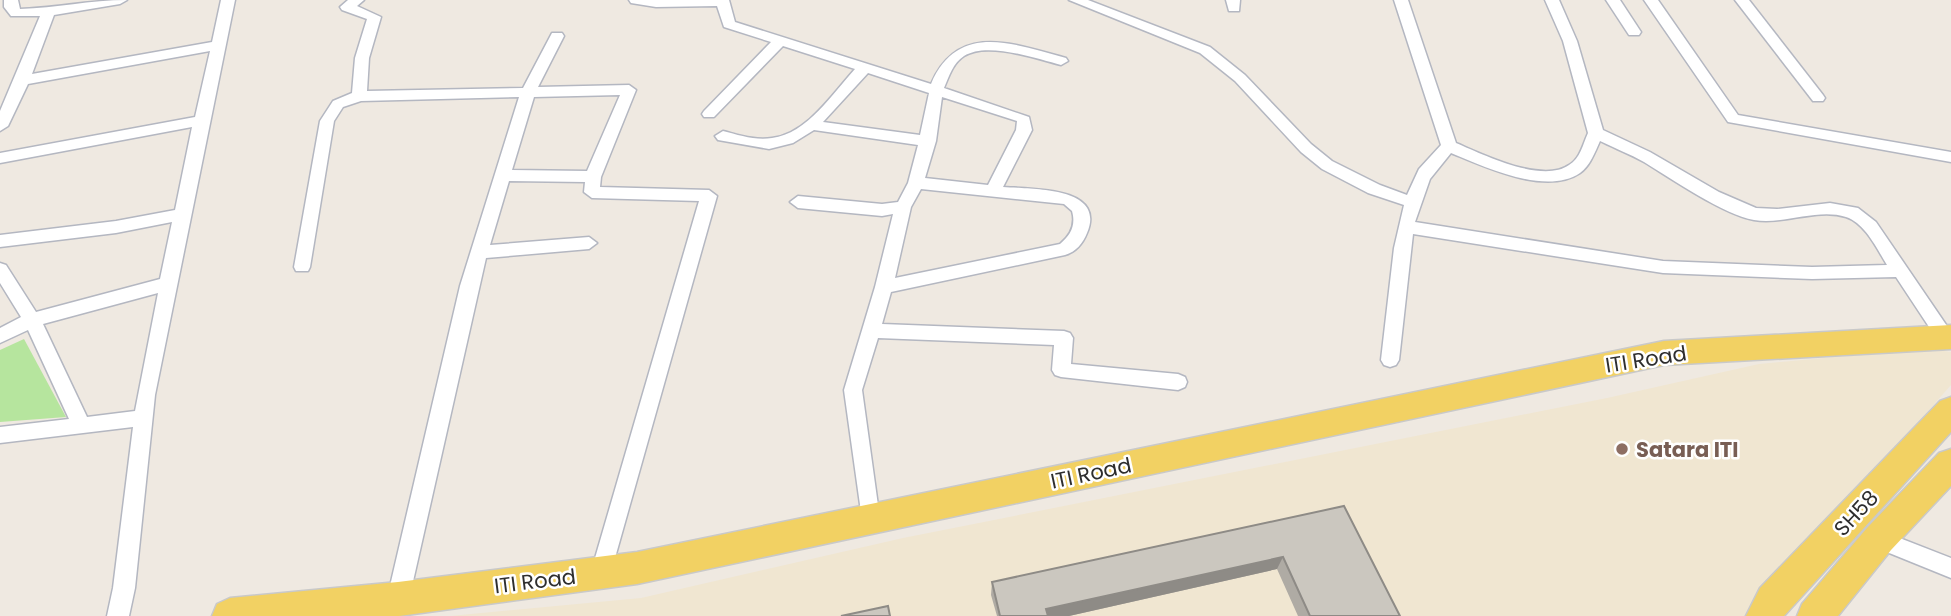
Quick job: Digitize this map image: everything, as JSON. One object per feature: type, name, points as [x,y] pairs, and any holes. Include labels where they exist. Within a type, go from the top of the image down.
[{"type":"main road","name":"ITI Road","points":[[230,616],[398,599],[637,568],[1664,353],[1948,337]]},
{"type":"main road","name":"SH58","points":[[1764,616],[1773,600],[1951,411]]},
{"type":"main road","name":"SH58","points":[[1815,616],[1879,539],[1945,478]]},
{"type":"street","points":[[10,0],[10,7],[16,13],[48,12],[120,0]]},
{"type":"street","points":[[118,616],[124,589],[146,395],[228,0]]},
{"type":"street","points":[[356,0],[347,7],[374,17],[362,58],[359,96]]},
{"type":"street","points":[[636,0],[656,3],[722,1],[729,24],[1021,117],[1024,120],[1024,130],[993,191]]},
{"type":"street","points":[[1076,0],[1205,50],[1240,78],[1306,148],[1327,164],[1374,189],[1414,203]]},
{"type":"street","points":[[1401,0],[1449,146],[1501,167],[1539,175],[1561,176],[1575,170],[1583,161],[1596,133],[1570,41],[1552,0]]},
{"type":"street","points":[[1613,0],[1634,32]]},
{"type":"street","points":[[1651,0],[1733,119],[1951,157]]},
{"type":"street","points":[[1742,0],[1818,98]]},
{"type":"street","points":[[0,126],[22,80],[48,12]]},
{"type":"street","points":[[398,599],[469,286],[528,93],[557,36]]},
{"type":"street","points":[[709,114],[781,40]]},
{"type":"street","points":[[22,80],[219,45]]},
{"type":"street","points":[[870,520],[853,390],[884,287],[903,207],[916,183],[928,142],[935,88],[947,60],[982,45],[1018,47],[1061,61]]},
{"type":"street","points":[[723,136],[773,145],[789,140],[812,125],[866,66]]},
{"type":"street","points":[[302,267],[327,121],[338,104],[359,96],[629,90],[593,177],[592,192],[709,196],[602,572]]},
{"type":"street","points":[[0,158],[201,121]]},
{"type":"street","points":[[812,125],[928,142]]},
{"type":"street","points":[[1596,133],[1645,156],[1713,196],[1755,214],[1777,215],[1830,209],[1852,212],[1870,226],[1948,337]]},
{"type":"street","points":[[1390,360],[1407,227],[1420,183],[1433,162],[1449,146]]},
{"type":"street","points":[[503,176],[593,177]]},
{"type":"street","points":[[884,287],[1065,249],[1078,237],[1082,213],[1074,202],[916,183]]},
{"type":"street","points":[[798,202],[882,210],[903,207]]},
{"type":"street","points":[[0,240],[116,228],[184,214]]},
{"type":"street","points":[[1407,227],[1662,267],[1812,273],[1900,271]]},
{"type":"street","points":[[480,252],[589,243]]},
{"type":"street","points":[[0,270],[32,320],[82,426]]},
{"type":"street","points":[[0,336],[32,320],[169,283]]},
{"type":"street","points":[[871,331],[1064,338],[1061,370],[1178,382]]},
{"type":"street","points":[[0,435],[145,418]]},
{"type":"street","points":[[1879,539],[1951,568]]},
{"type":"shaded area","name":"Satara ITI","points":[[1937,350],[1951,352],[1951,385],[1748,616],[450,616],[641,598],[903,538],[1607,398],[1759,364]]},
{"type":"green space","points":[[24,339],[66,417],[0,422],[0,350]]},
{"type":"building","points":[[1344,506],[1400,616],[1310,616],[1283,557],[1046,609],[1048,616],[1000,616],[992,582]]},
{"type":"building","points":[[888,606],[890,616],[841,616]]},
{"type":"place","name":"Satara ITI","points":[[1622,449]]}]
